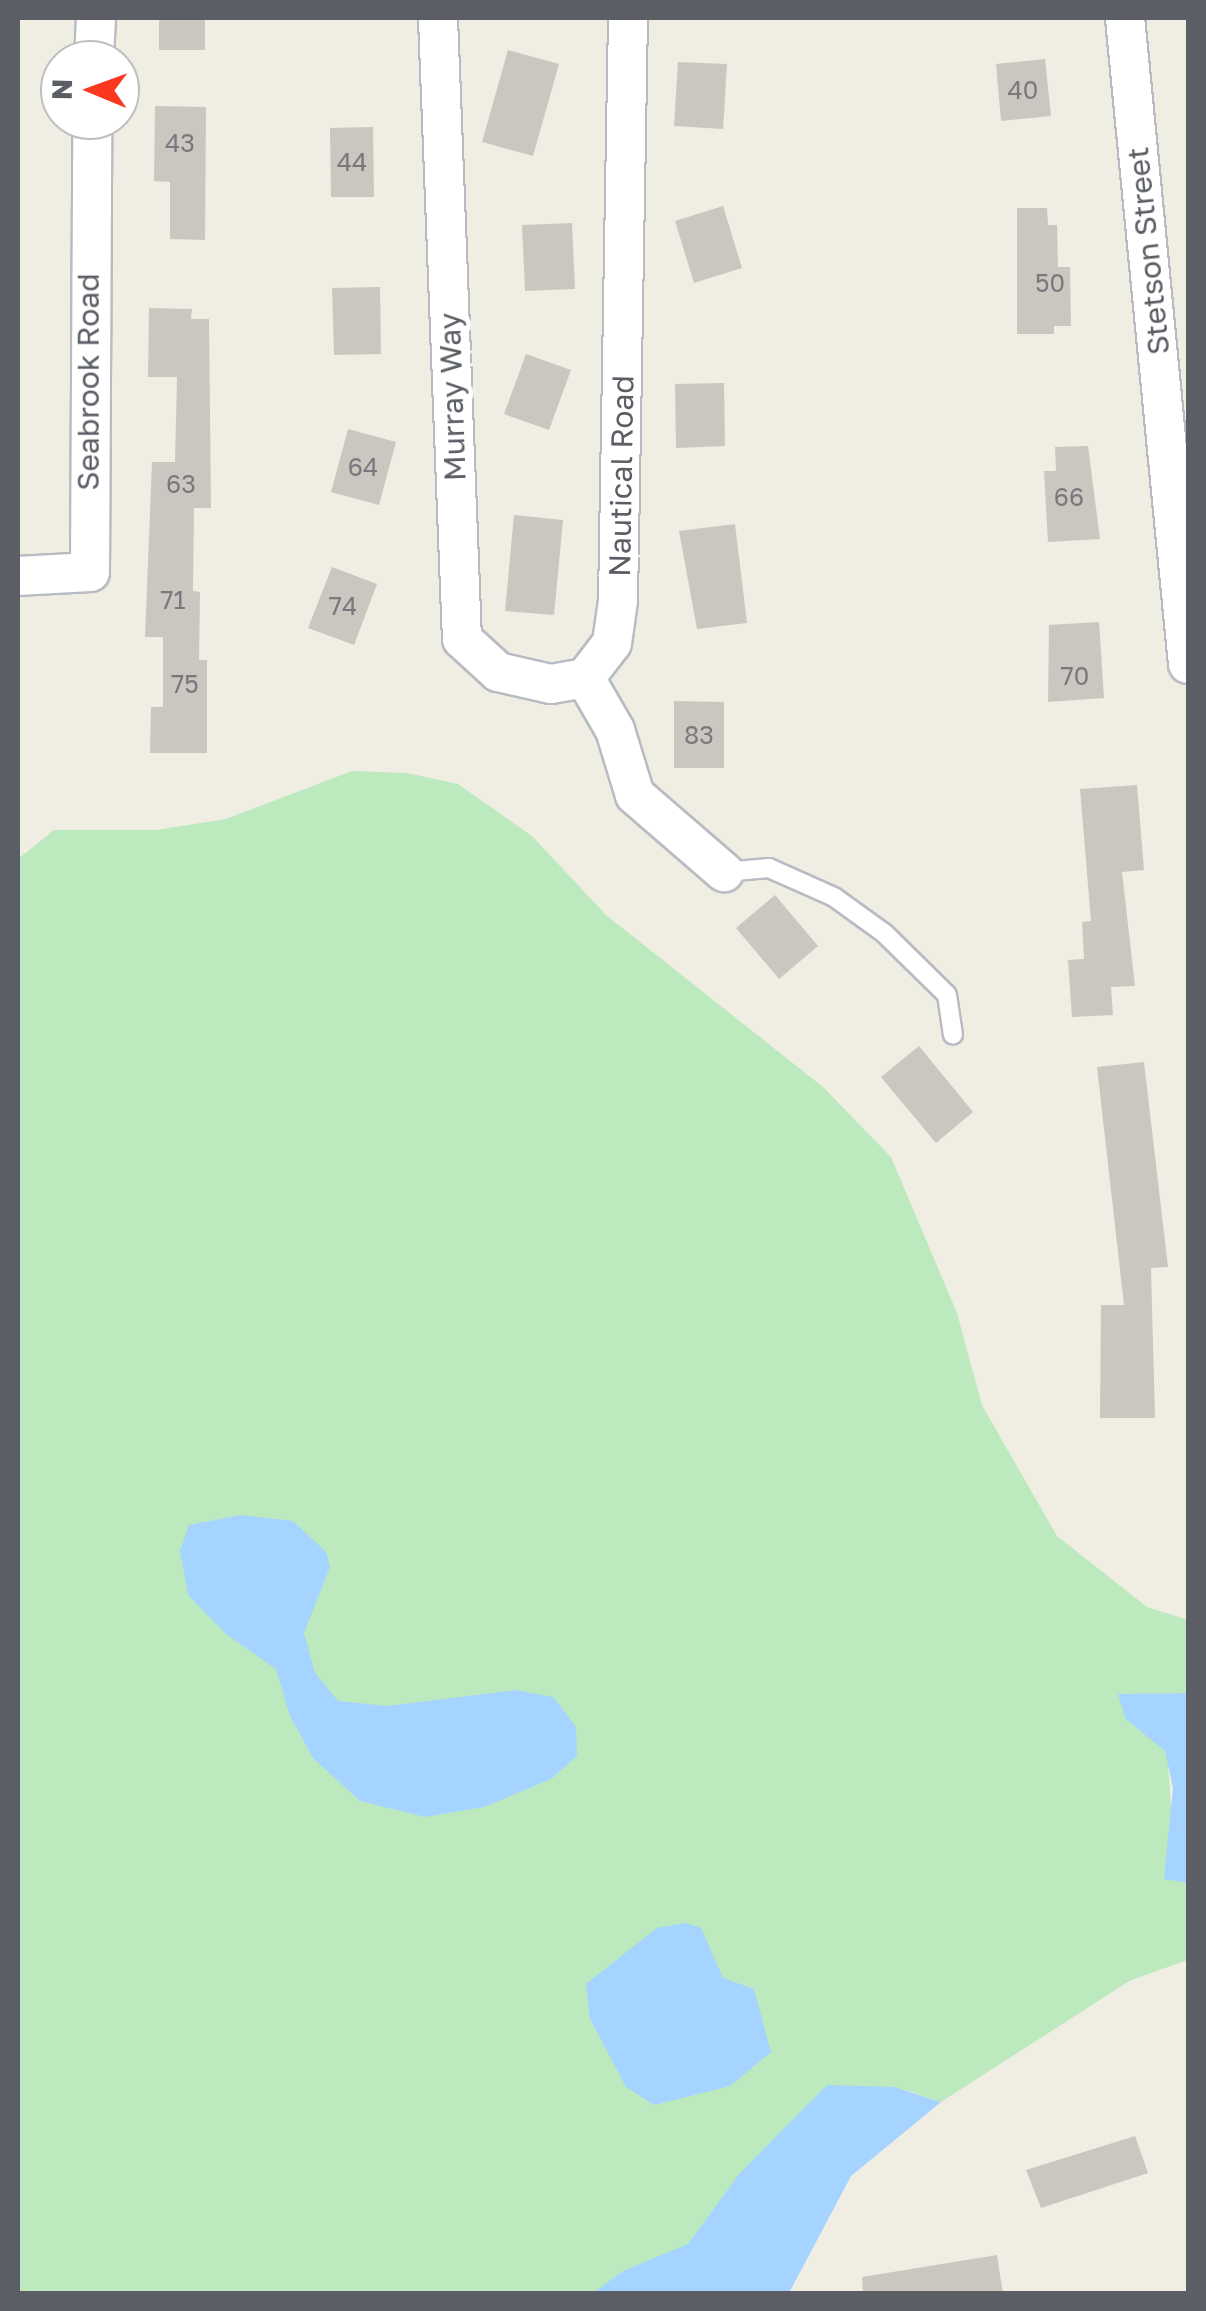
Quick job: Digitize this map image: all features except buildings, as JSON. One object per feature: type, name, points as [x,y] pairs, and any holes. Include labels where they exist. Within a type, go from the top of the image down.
[{"type":"street","name":"Murray Way","points":[[438,18],[462,639],[498,672],[551,684],[585,678]]},
{"type":"street","name":"Nautical Road","points":[[585,678],[612,643],[618,602],[628,18]]},
{"type":"street","name":"Stetson Street","points":[[1125,18],[1188,664]]},
{"type":"street","name":"Seabrook Road","points":[[18,576],[90,572],[92,140]]},
{"type":"street","points":[[585,678],[615,730],[635,795],[724,872]]},
{"type":"lane","points":[[724,872],[769,868],[846,906],[946,996],[953,1035]]},
{"type":"green space","points":[[352,771],[407,773],[458,784],[532,836],[606,915],[823,1087],[891,1157],[957,1313],[982,1405],[1057,1536],[1147,1607],[1188,1620],[1188,1693],[1118,1695],[1167,1750],[1172,1821],[1164,1878],[1188,1883],[1188,1960],[1131,1980],[941,2102],[909,2091],[698,2294],[18,2293],[18,859],[54,830],[157,830],[226,819]]},
{"type":"water","points":[[241,1515],[293,1521],[326,1552],[330,1567],[304,1633],[315,1673],[338,1701],[387,1706],[516,1690],[553,1697],[576,1727],[577,1756],[551,1779],[484,1807],[425,1817],[360,1801],[313,1758],[290,1716],[276,1669],[226,1634],[188,1595],[180,1551],[189,1525]]},
{"type":"water","points":[[1188,1693],[1188,1883],[1164,1879],[1173,1788],[1165,1751],[1126,1719],[1118,1694]]},
{"type":"water","points":[[686,1923],[701,1928],[723,1978],[754,1989],[771,2052],[730,2086],[654,2105],[626,2087],[590,2019],[586,1984],[657,1928]]},
{"type":"water","points":[[827,2085],[894,2087],[941,2102],[851,2176],[789,2293],[593,2293],[623,2271],[688,2244],[740,2173]]}]
